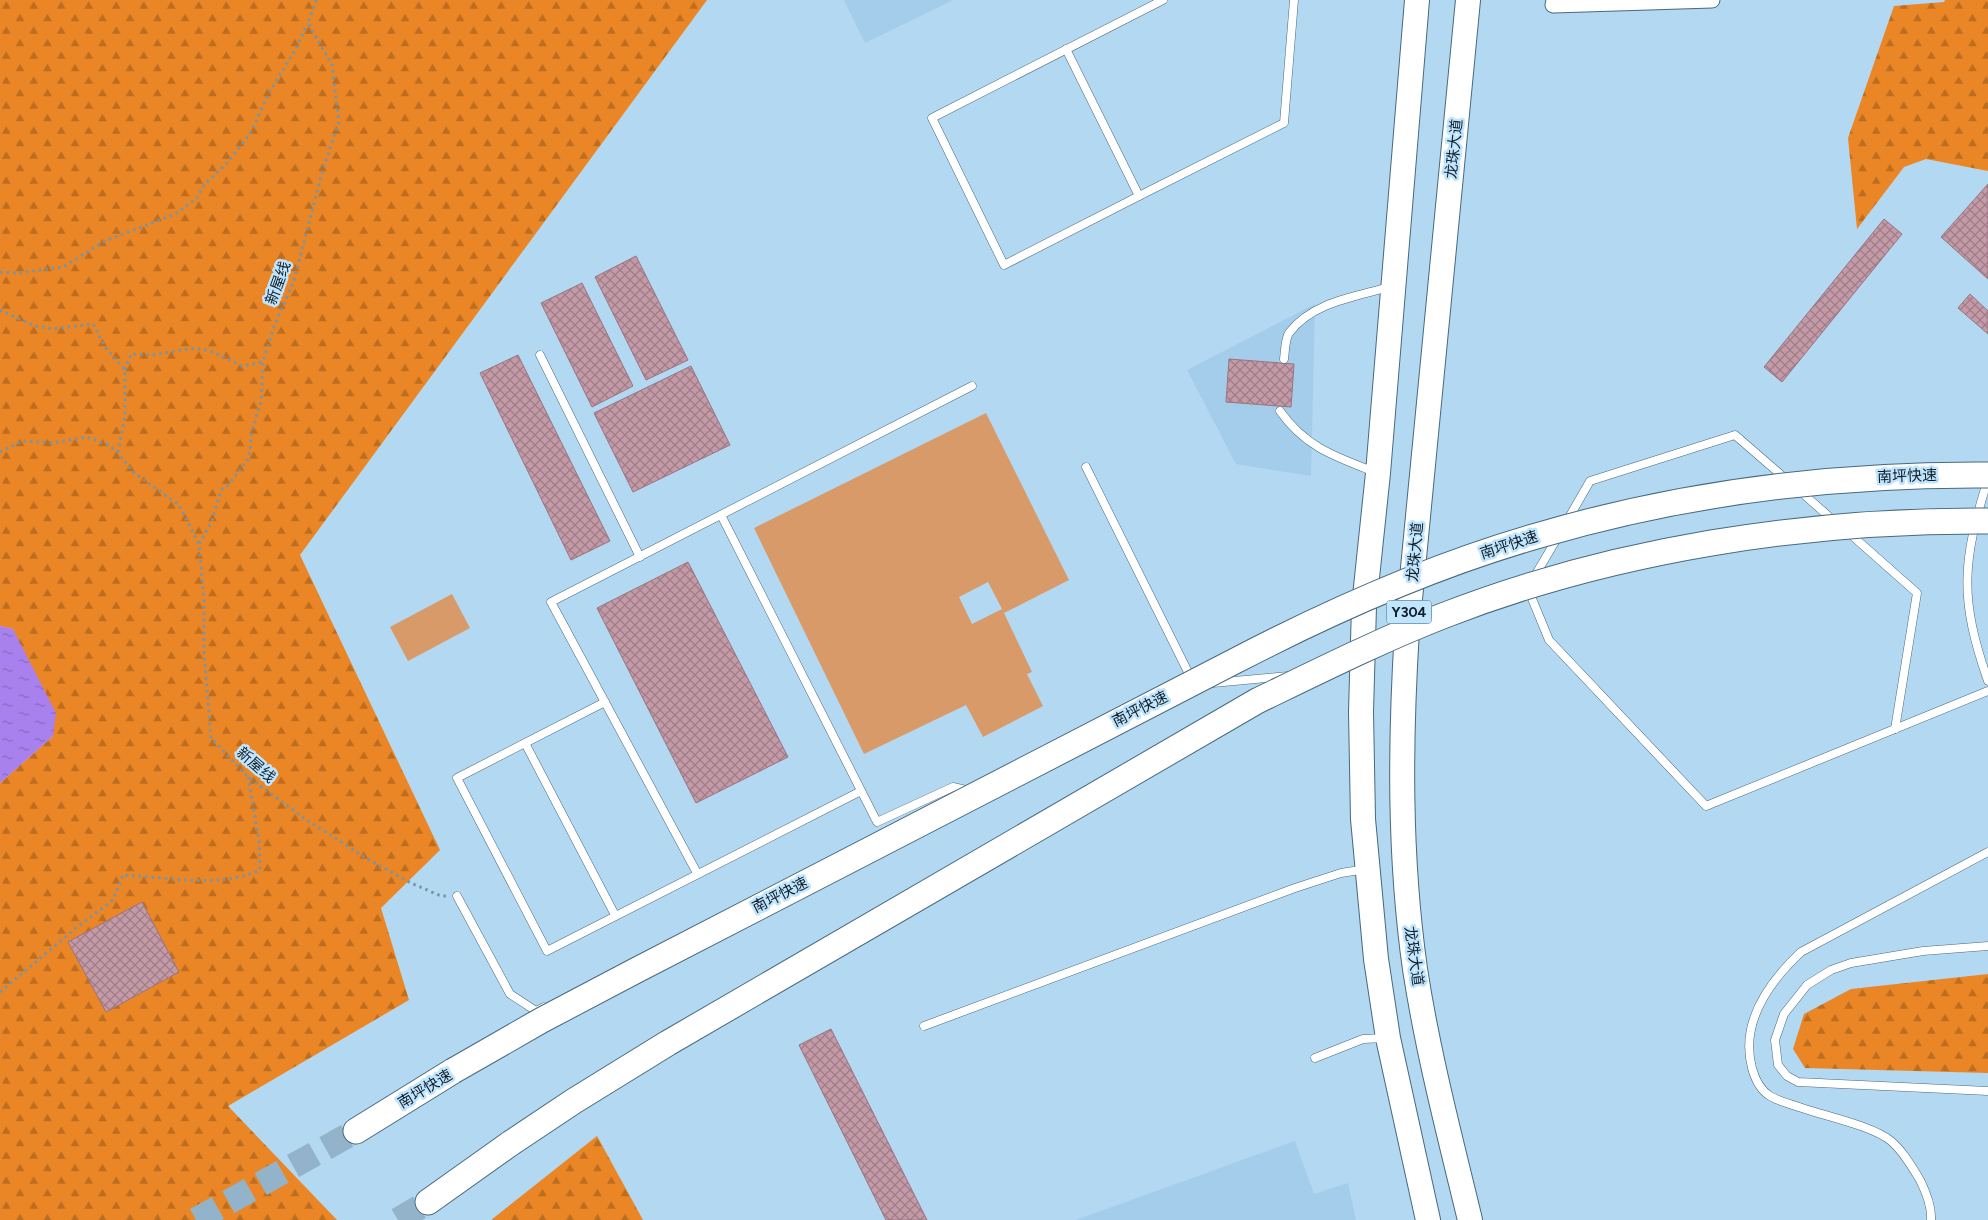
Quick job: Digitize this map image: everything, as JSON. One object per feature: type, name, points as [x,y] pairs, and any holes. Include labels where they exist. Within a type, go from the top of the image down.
[{"type":"highway","name":"南坪快速","points":[[356,1131],[453,1071],[635,970],[1310,622],[1385,590],[1540,535],[1612,516],[1698,498],[1773,486],[1864,477],[1988,477]]},
{"type":"highway","points":[[428,1202],[574,1101],[668,1042],[1257,701],[1352,654],[1446,614],[1621,561],[1709,544],[1808,530],[1885,524],[1988,521]]},
{"type":"main road","points":[[1417,0],[1378,473],[1364,606],[1353,670],[1363,818],[1376,959],[1388,1038],[1428,1220]]},
{"type":"main road","name":"龙珠大道","points":[[1468,0],[1409,612],[1402,701],[1402,776],[1405,875],[1416,970],[1432,1063],[1470,1220]]},
{"type":"street","points":[[1554,0],[1554,4],[1712,0]]},
{"type":"lane","points":[[1163,0],[932,118],[1004,265],[1284,123],[1294,0]]},
{"type":"lane","points":[[1066,49],[1139,196]]},
{"type":"lane","points":[[1284,359],[1288,334],[1306,318],[1328,304],[1394,286]]},
{"type":"lane","points":[[540,355],[640,557]]},
{"type":"lane","points":[[697,874],[552,602],[972,386]]},
{"type":"lane","points":[[1280,411],[1302,437],[1326,453],[1378,473]]},
{"type":"lane","points":[[1895,729],[1917,593],[1735,435],[1590,481],[1528,588],[1549,640],[1706,806],[1895,729],[1988,691]]},
{"type":"lane","points":[[1086,467],[1195,686]]},
{"type":"lane","points":[[1988,477],[1975,519],[1966,572],[1967,602],[1972,628],[1988,681]]},
{"type":"lane","points":[[721,515],[878,822],[953,787],[972,791]]},
{"type":"lane","points":[[643,957],[972,791],[1140,710],[1195,686],[1215,682],[1353,670]]},
{"type":"lane","points":[[604,702],[457,778],[547,951],[861,791]]},
{"type":"lane","points":[[525,743],[616,916]]},
{"type":"lane","points":[[1931,1220],[1930,1206],[1920,1181],[1907,1160],[1889,1139],[1872,1131],[1776,1099],[1761,1087],[1756,1081],[1750,1062],[1748,1051],[1750,1030],[1762,1002],[1782,972],[1801,952],[1988,852]]},
{"type":"lane","points":[[924,1026],[1295,888],[1341,873],[1368,868]]},
{"type":"lane","points":[[457,896],[510,994],[536,1011],[554,1002]]},
{"type":"lane","points":[[1988,946],[1923,951],[1851,963],[1831,970],[1807,985],[1784,1014],[1775,1040],[1778,1065],[1787,1076],[1798,1082],[1988,1091]]},
{"type":"lane","points":[[1315,1058],[1363,1039],[1388,1038]]},
{"type":"path","points":[[0,272],[17,273],[63,268],[105,241],[175,214],[196,198],[204,185],[228,163],[250,134],[270,91],[297,47],[316,0]]},
{"type":"path","name":"新屋线","points":[[199,544],[212,521],[221,490],[229,484],[249,458],[252,430],[262,402],[263,362],[275,324],[294,281],[323,169],[339,122],[332,65],[308,23]]},
{"type":"path","points":[[0,310],[35,326],[53,329],[93,324],[105,347],[125,370]]},
{"type":"path","points":[[118,452],[125,416],[125,370],[131,354],[151,355],[195,348],[213,352],[242,366],[263,362]]},
{"type":"path","name":"新屋线","points":[[0,452],[22,441],[53,443],[87,437],[108,445],[118,452],[133,472],[179,505],[199,544],[204,600],[204,652],[211,738],[248,776],[304,818],[366,858],[441,896],[457,896]]},
{"type":"path","points":[[0,992],[76,928],[113,900],[123,876],[204,880],[243,878],[260,870],[259,841],[248,776]]},
{"type":"shaded area","points":[[844,0],[953,0],[865,43]]},
{"type":"shaded area","points":[[1315,304],[1311,476],[1236,464],[1187,370]]},
{"type":"shaded area","points":[[986,413],[1069,580],[1004,613],[1032,672],[1027,674],[1043,706],[983,737],[966,705],[864,754],[754,528]],"holes":[[[988,582],[1002,609],[972,624],[959,597]]]},
{"type":"shaded area","points":[[452,594],[470,628],[408,661],[390,627]]},
{"type":"shaded area","points":[[1295,1141],[1314,1194],[1348,1183],[1356,1220],[1076,1220]]},
{"type":"green space","points":[[0,0],[707,0],[300,555],[440,850],[381,908],[409,1000],[228,1106],[337,1220],[0,1220],[0,783],[53,736],[13,629],[0,626]]},
{"type":"green space","points":[[1945,0],[1988,0],[1988,171],[1926,159],[1904,167],[1857,229],[1848,138],[1894,6],[1944,2]]},
{"type":"green space","points":[[1988,974],[1988,1073],[1805,1068],[1793,1049],[1804,1014],[1851,989]]},
{"type":"green space","points":[[597,1136],[643,1220],[491,1220]]},
{"type":"water","points":[[0,626],[13,629],[56,713],[53,736],[0,783]]},
{"type":"building","points":[[1988,184],[1988,279],[1941,237]]},
{"type":"building","points":[[1884,219],[1902,234],[1782,382],[1764,367]]},
{"type":"building","points":[[636,256],[688,360],[646,380],[595,277]]},
{"type":"building","points":[[582,283],[633,386],[592,407],[541,303]]},
{"type":"building","points":[[1970,294],[1988,311],[1988,334],[1958,308]]},
{"type":"building","points":[[518,355],[610,541],[571,560],[480,373]]},
{"type":"building","points":[[1229,359],[1294,364],[1291,407],[1226,402]]},
{"type":"building","points":[[691,366],[730,445],[633,492],[594,413]]},
{"type":"building","points":[[688,562],[788,757],[696,803],[597,608]]},
{"type":"building","points":[[142,902],[179,972],[106,1012],[68,942]]},
{"type":"building","points":[[831,1029],[927,1220],[886,1220],[799,1045]]},
{"type":"tunnel","points":[[196,1220],[356,1131]]},
{"type":"tunnel","points":[[398,1220],[428,1202]]}]
